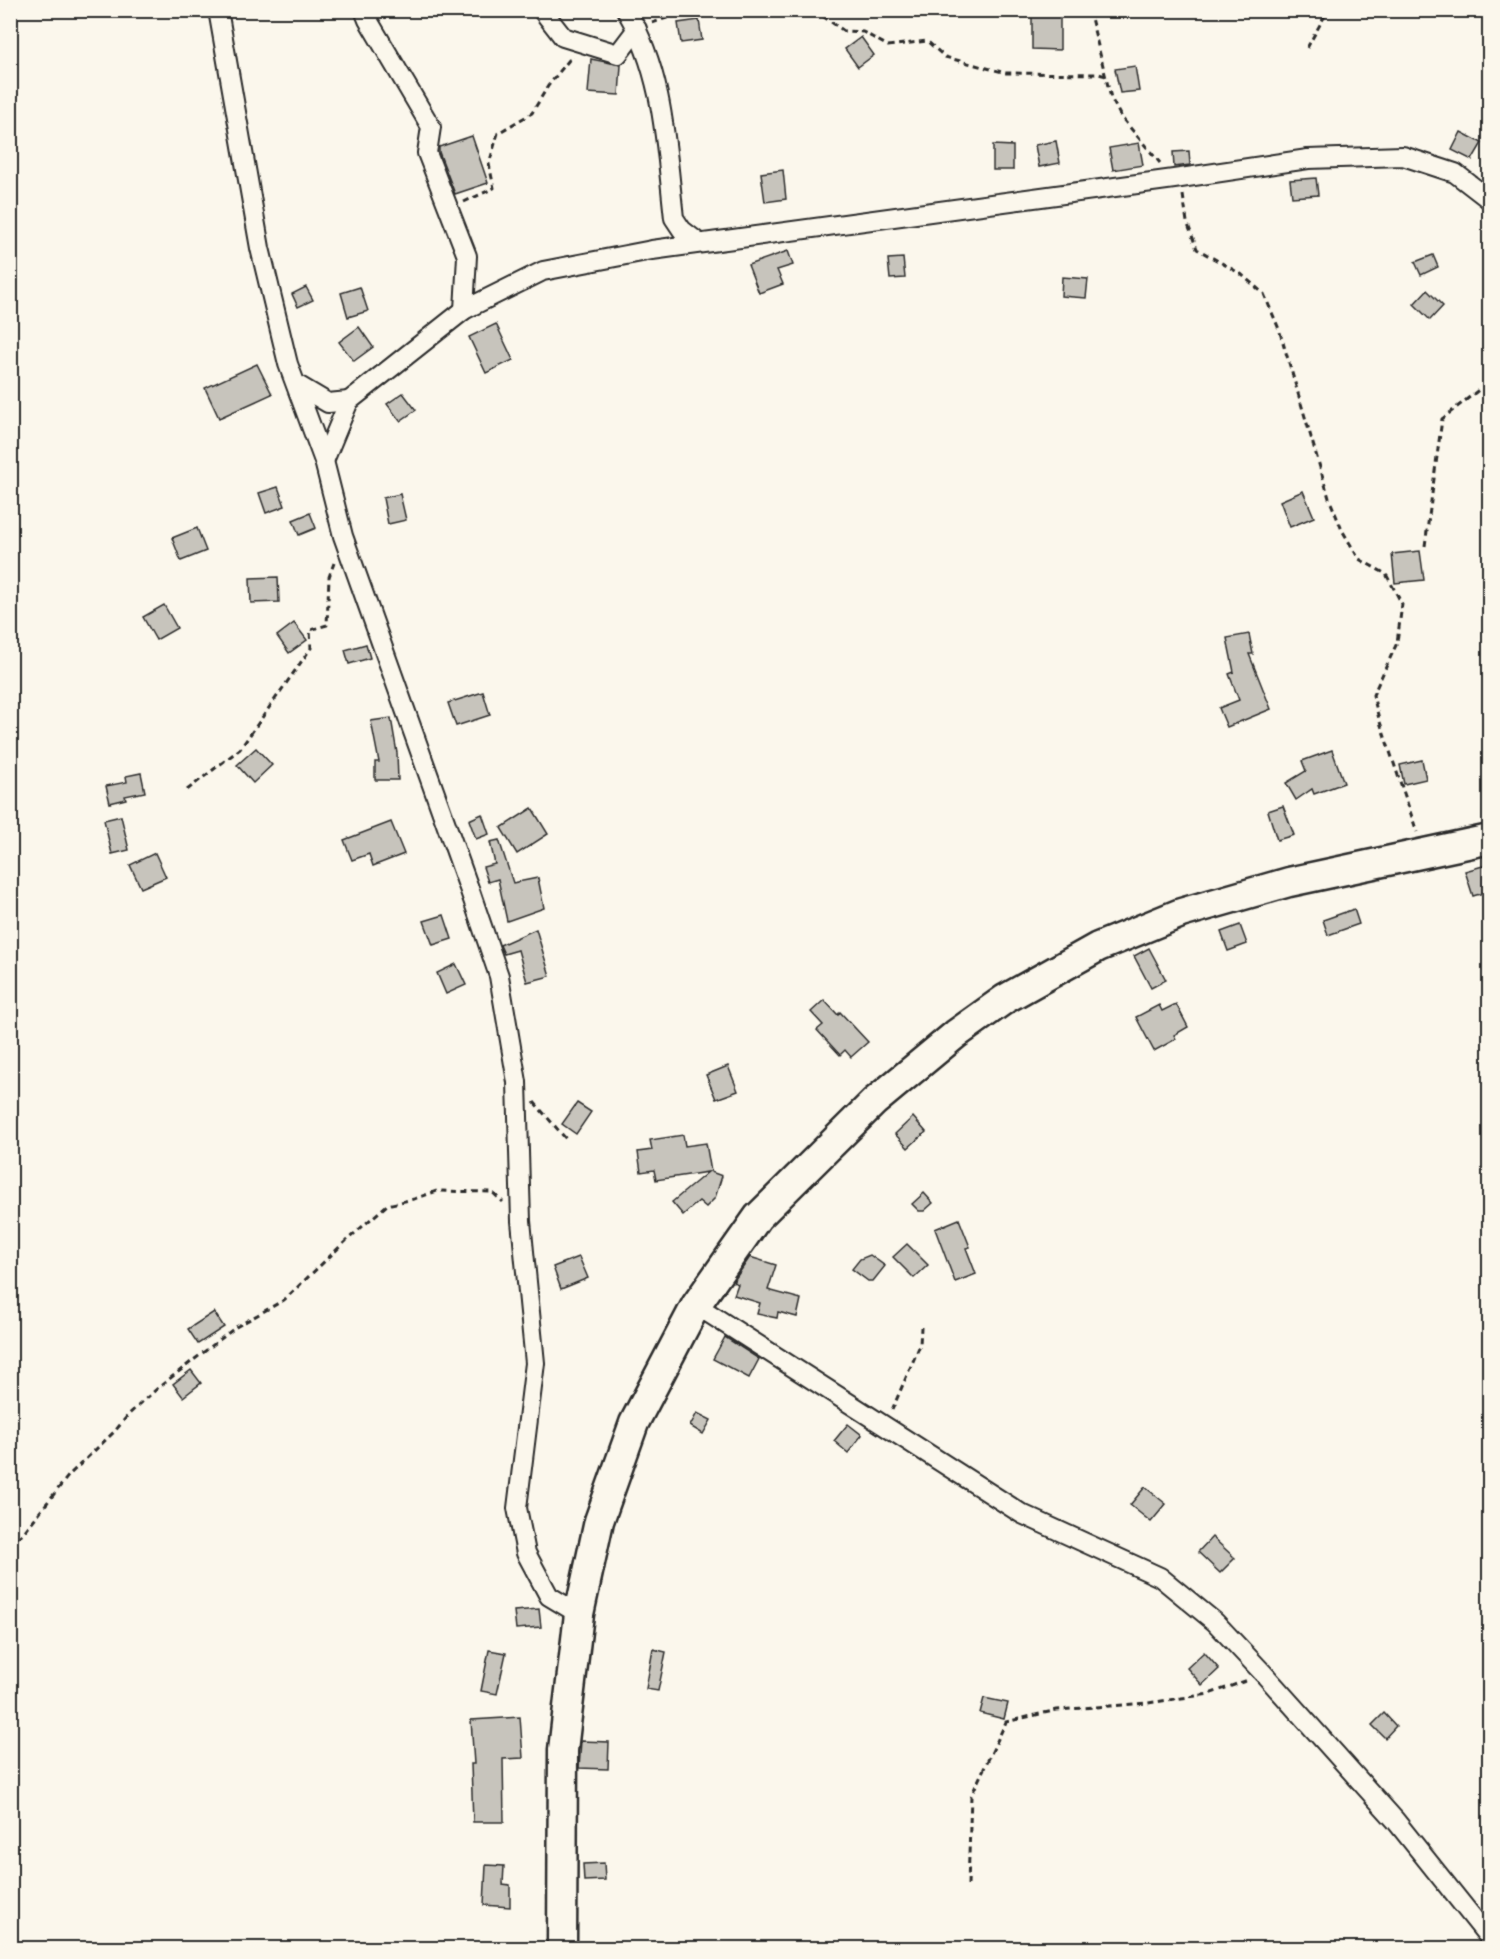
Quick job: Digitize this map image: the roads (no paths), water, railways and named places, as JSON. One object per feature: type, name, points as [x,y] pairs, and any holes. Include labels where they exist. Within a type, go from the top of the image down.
[{"type":"main road","points":[[562,1948],[563,1750],[579,1614],[599,1521],[634,1423],[696,1305],[758,1217],[874,1102],[956,1034],[1005,999],[1098,947],[1181,913],[1289,882],[1490,839]]},
{"type":"street","points":[[218,10],[260,248],[288,364],[324,461],[343,536],[499,976],[518,1083],[521,1221],[535,1363],[517,1508],[526,1553],[549,1596],[579,1614]]},
{"type":"street","points":[[364,10],[431,127],[426,153],[467,256],[464,310]]},
{"type":"street","points":[[542,10],[563,37],[618,54],[637,28]]},
{"type":"street","points":[[626,10],[637,28],[661,102],[674,218],[682,230],[699,243]]},
{"type":"street","points":[[324,461],[349,401],[464,310],[543,271],[699,243],[1177,179],[1308,159],[1403,156],[1455,173],[1490,200]]},
{"type":"street","points":[[652,250],[667,232],[674,218]]},
{"type":"street","points":[[296,384],[328,403],[349,401]]},
{"type":"street","points":[[696,1305],[1022,1514],[1160,1576],[1215,1622],[1264,1674],[1395,1820],[1490,1938]]}]
